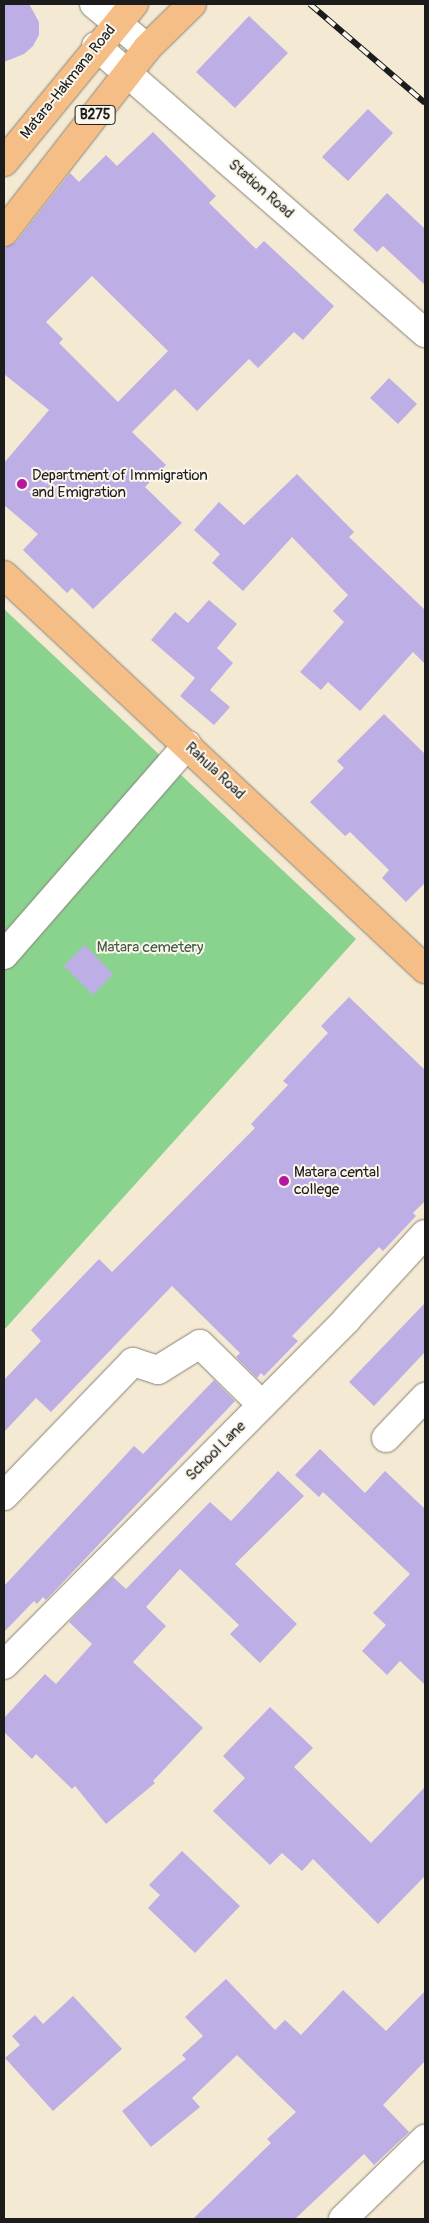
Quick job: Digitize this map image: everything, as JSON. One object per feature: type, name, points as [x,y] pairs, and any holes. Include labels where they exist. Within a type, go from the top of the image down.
[{"type":"main road","name":"Matara-Hakmana Road","points":[[4,162],[96,46],[134,4]]},
{"type":"main road","name":"B275","points":[[4,232],[148,48],[192,4]]},
{"type":"main road","name":"Rahula Road","points":[[4,575],[425,969]]},
{"type":"street","points":[[94,4],[148,48]]},
{"type":"street","name":"Station Road","points":[[96,46],[425,332]]},
{"type":"street","points":[[4,955],[187,745]]},
{"type":"street","name":"School Lane","points":[[4,1665],[262,1405],[425,1234]]},
{"type":"street","points":[[4,1496],[133,1362],[158,1370],[200,1344],[262,1405]]},
{"type":"street","points":[[386,1438],[425,1397]]},
{"type":"street","points":[[344,2219],[425,2139]]},
{"type":"green space","name":"Matara cemetery","points":[[4,609],[356,939],[4,1330]]},
{"type":"building","points":[[4,4],[29,4],[39,22],[39,35],[33,46],[24,54],[4,62]]},
{"type":"building","points":[[249,16],[288,53],[235,108],[196,72]]},
{"type":"building","points":[[368,109],[393,133],[348,181],[322,157]]},
{"type":"building","points":[[153,132],[216,196],[209,203],[256,249],[264,241],[334,306],[303,340],[294,332],[258,368],[249,359],[197,411],[175,389],[132,432],[166,465],[145,487],[182,523],[93,609],[72,588],[67,593],[23,550],[38,534],[4,505],[4,463],[49,410],[4,374],[4,248],[16,242],[70,173],[79,182],[106,155],[117,166]],"holes":[[[92,276],[168,351],[118,402],[59,343],[63,339],[46,322]]]},
{"type":"building","points":[[387,193],[425,229],[425,285],[383,246],[377,252],[353,230]]},
{"type":"building","points":[[389,378],[417,404],[398,424],[370,398]]},
{"type":"building","points":[[297,474],[354,532],[349,537],[425,610],[425,664],[413,652],[360,711],[328,682],[321,690],[300,672],[344,622],[333,611],[348,595],[292,537],[243,591],[212,563],[220,554],[194,530],[219,502],[244,525]]},
{"type":"building","points":[[209,600],[237,624],[217,648],[233,663],[210,690],[230,707],[214,725],[180,696],[195,678],[151,640],[175,612],[188,623]]},
{"type":"building","points":[[384,714],[425,754],[425,883],[406,902],[382,878],[389,870],[350,832],[345,836],[310,802],[344,768],[337,761]]},
{"type":"building","points":[[85,945],[113,974],[93,995],[64,966]]},
{"type":"building","points":[[349,997],[425,1070],[425,1201],[413,1213],[416,1216],[383,1251],[379,1247],[292,1336],[298,1341],[264,1376],[261,1373],[257,1378],[236,1357],[240,1353],[172,1286],[51,1412],[36,1398],[4,1432],[4,1380],[41,1341],[31,1330],[99,1259],[112,1272],[255,1128],[251,1124],[288,1085],[283,1081],[328,1033],[321,1026]]},
{"type":"building","points":[[425,1303],[425,1352],[374,1406],[349,1382]]},
{"type":"building","points":[[214,1380],[235,1401],[46,1600],[43,1597],[37,1604],[34,1601],[4,1632],[4,1586],[134,1446],[143,1454]]},
{"type":"building","points":[[320,1449],[365,1493],[385,1471],[425,1509],[425,1685],[400,1661],[387,1675],[362,1651],[386,1625],[373,1613],[410,1574],[323,1492],[319,1497],[295,1475]]},
{"type":"building","points":[[278,1471],[304,1496],[235,1564],[297,1624],[260,1663],[230,1634],[239,1625],[180,1569],[146,1607],[166,1626],[133,1662],[203,1728],[153,1781],[155,1783],[106,1824],[75,1786],[72,1789],[36,1754],[32,1759],[4,1732],[4,1718],[45,1674],[56,1684],[92,1644],[69,1622],[113,1577],[126,1589],[210,1502],[231,1521]]},
{"type":"building","points":[[270,1707],[313,1748],[294,1767],[371,1843],[425,1787],[425,1876],[378,1924],[313,1859],[302,1871],[282,1853],[270,1865],[213,1811],[245,1778],[223,1756]]},
{"type":"building","points":[[182,1851],[240,1906],[195,1953],[148,1908],[160,1895],[149,1885]]},
{"type":"building","points":[[226,1979],[275,2030],[285,2020],[301,2035],[343,1990],[386,2031],[425,1991],[425,2061],[383,2105],[409,2132],[374,2165],[364,2154],[295,2219],[193,2219],[271,2143],[267,2139],[296,2112],[237,2055],[192,2098],[200,2107],[151,2147],[122,2111],[186,2059],[182,2055],[203,2036],[185,2017]]},
{"type":"building","points":[[73,1996],[122,2049],[53,2111],[5,2058],[20,2045],[12,2036],[35,2015],[43,2024]]},
{"type":"railway","points":[[310,4],[425,103]]},
{"type":"place","name":"Department of Immigration and Emigration","points":[[22,484]]},
{"type":"place","name":"Matara cental college","points":[[284,1181]]}]
